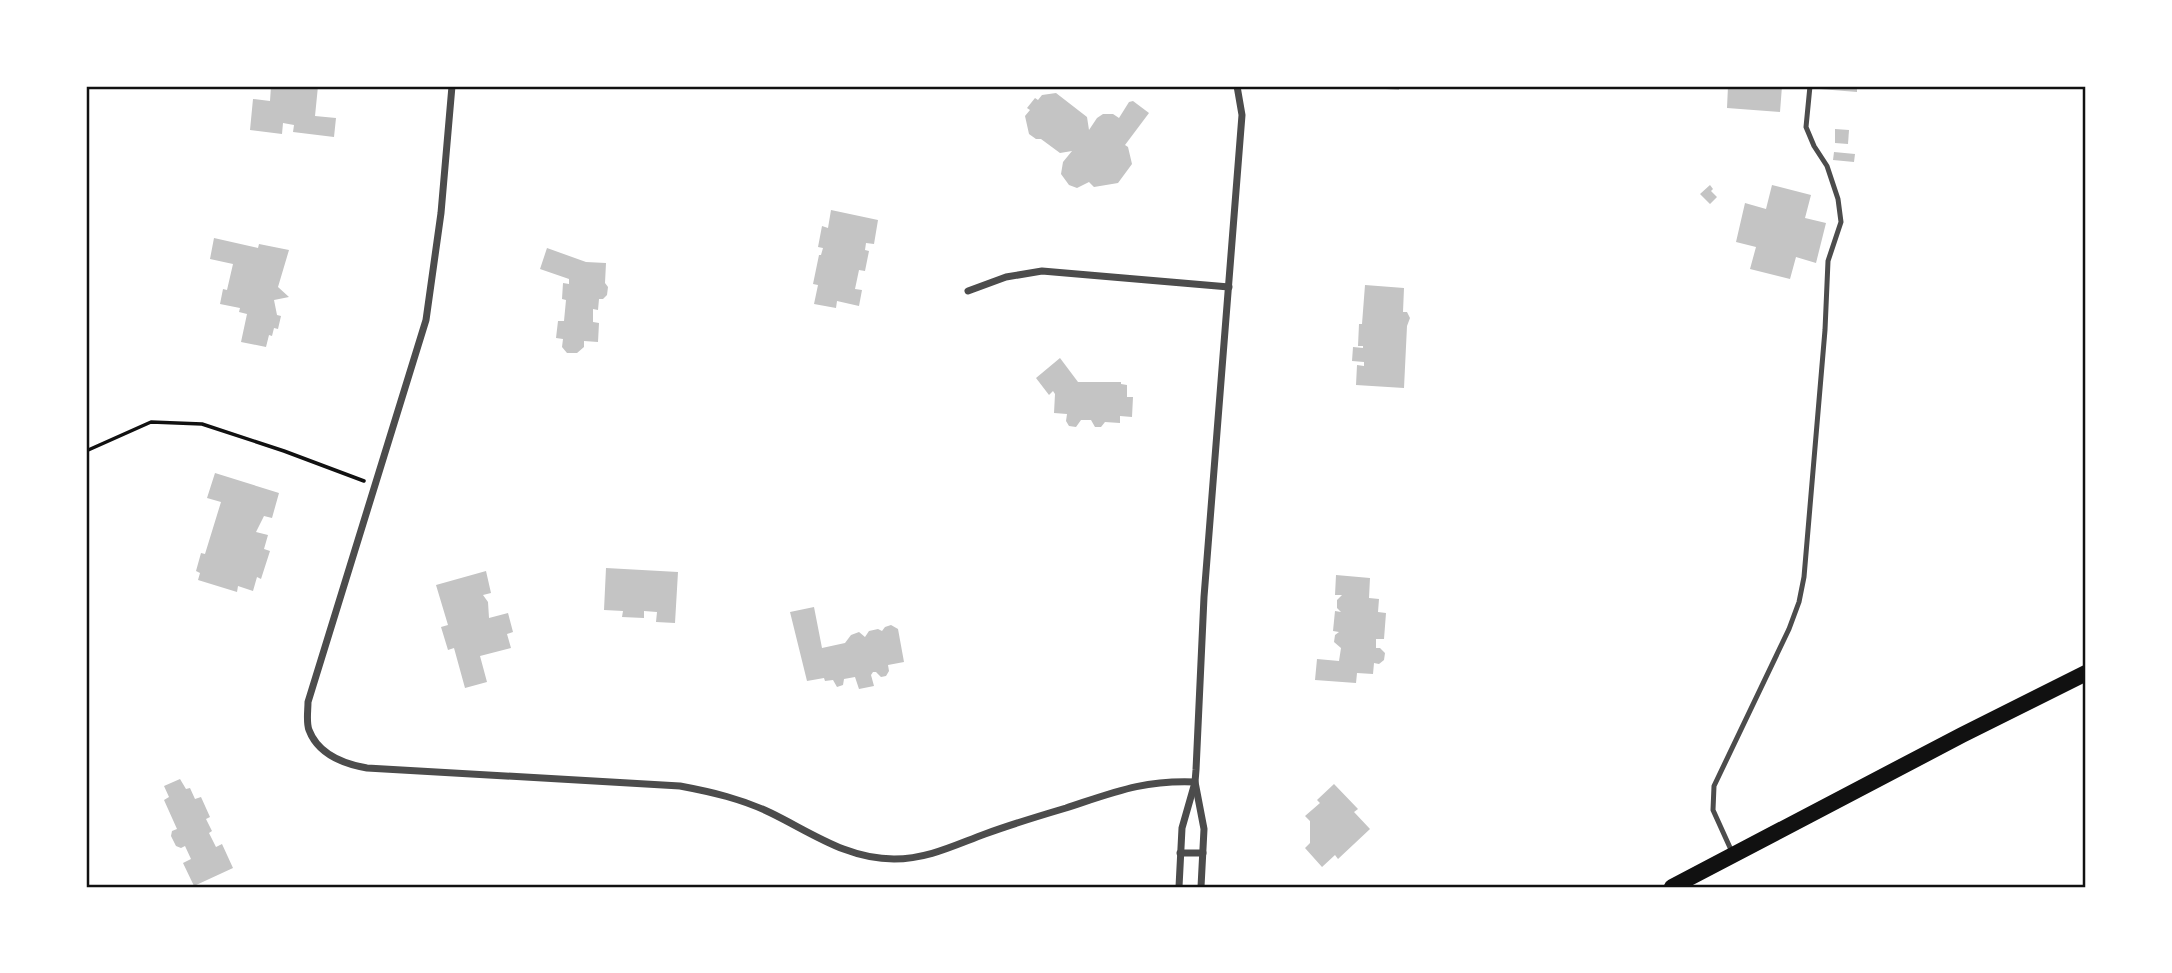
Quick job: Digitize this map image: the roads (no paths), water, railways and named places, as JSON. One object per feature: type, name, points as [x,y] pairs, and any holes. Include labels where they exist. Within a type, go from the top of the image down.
[{"type":"main road","points":[[1672,887],[2086,673]]},
{"type":"street","points":[[452,86],[441,213],[426,320],[308,702],[309,730],[318,744],[332,757],[350,765],[680,786],[715,792],[748,803],[841,850],[894,859],[922,857],[952,849],[988,833],[1134,786],[1160,781],[1195,782]]},
{"type":"street","points":[[1179,887],[1182,828],[1195,782],[1204,597],[1242,115],[1237,86]]},
{"type":"street","points":[[968,290],[1006,277],[1042,271],[1229,287]]},
{"type":"street","points":[[1195,782],[1204,829],[1201,887]]},
{"type":"street","points":[[1181,853],[1203,853]]},
{"type":"lane","points":[[1733,855],[1713,810],[1712,794],[1722,766],[1789,629],[1802,592],[1815,454],[1828,261],[1840,222],[1838,199],[1827,166],[1806,127],[1810,86]]}]
